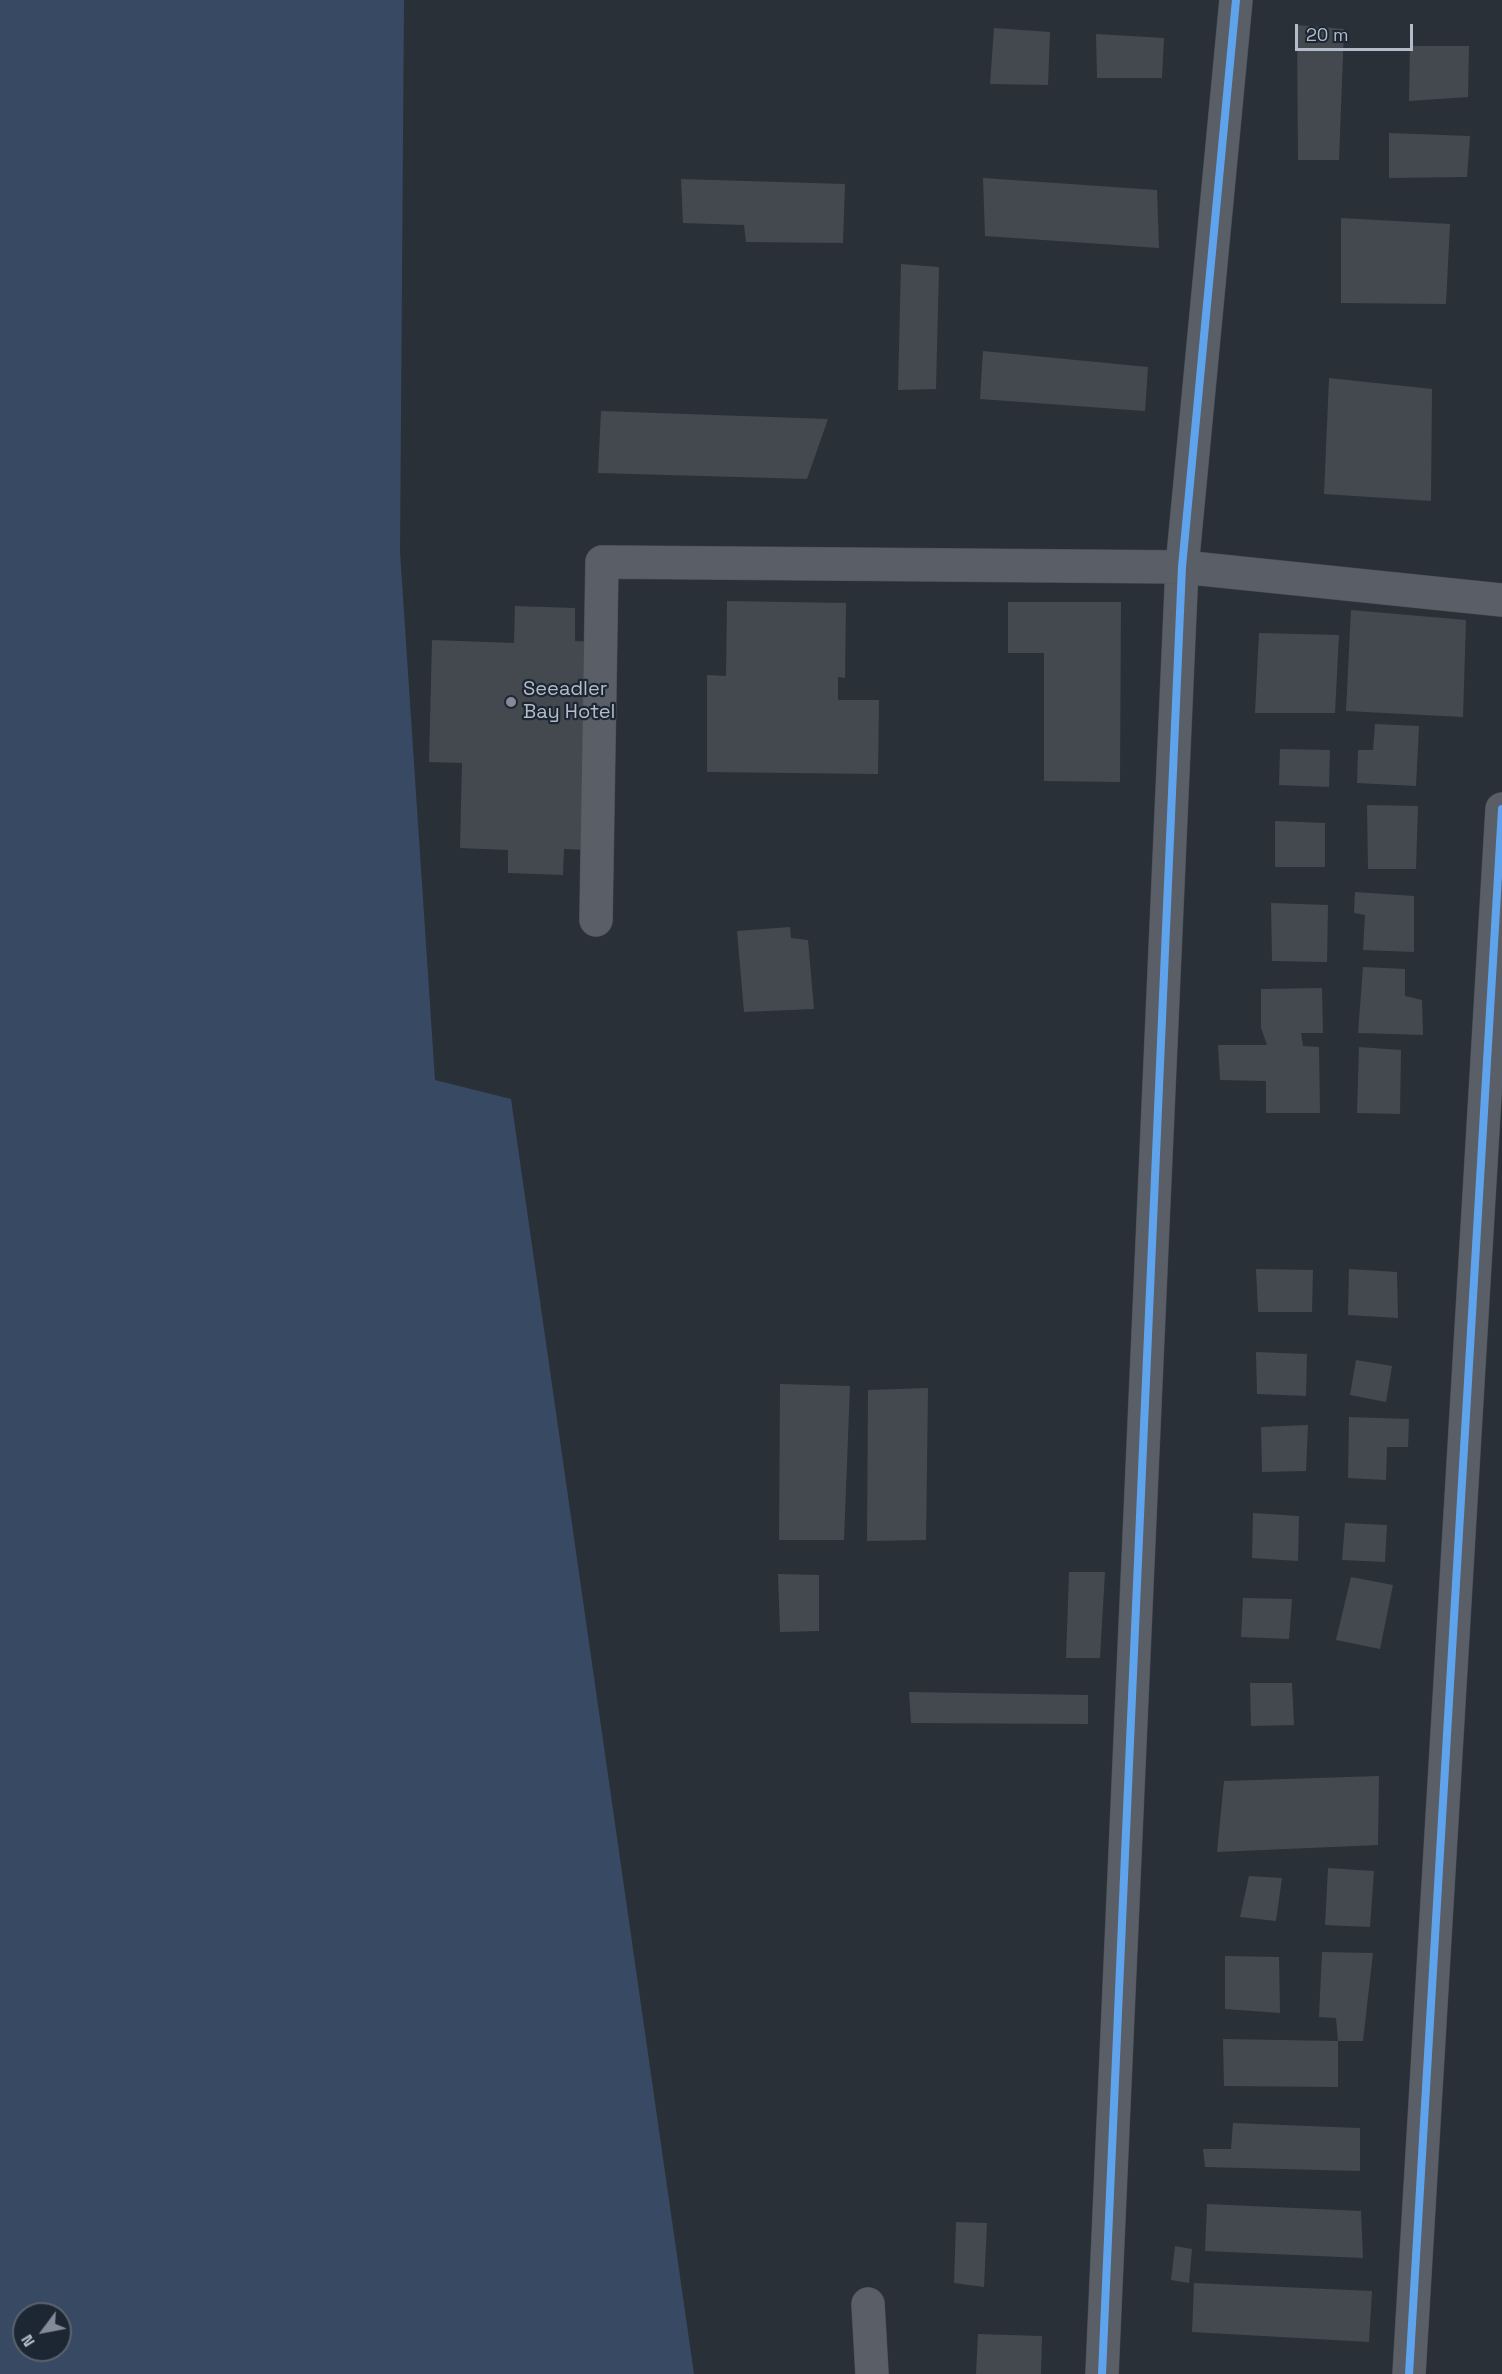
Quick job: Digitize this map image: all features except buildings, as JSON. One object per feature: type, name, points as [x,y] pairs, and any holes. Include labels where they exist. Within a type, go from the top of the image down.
[{"type":"street","points":[[1101,2374],[1182,567],[1236,0]]},
{"type":"street","points":[[596,920],[602,562],[1182,567],[1502,600]]},
{"type":"street","points":[[1409,2374],[1502,808]]},
{"type":"street","points":[[868,2304],[872,2374]]},
{"type":"water","points":[[0,0],[404,0],[400,552],[435,1080],[511,1099],[694,2374],[0,2374]]},
{"type":"cycle path","points":[[1102,2374],[1182,567],[1236,0]]},
{"type":"cycle path","points":[[1409,2374],[1502,809]]},
{"type":"place","name":"Seeadler Bay Hotel","points":[[511,702]]}]
